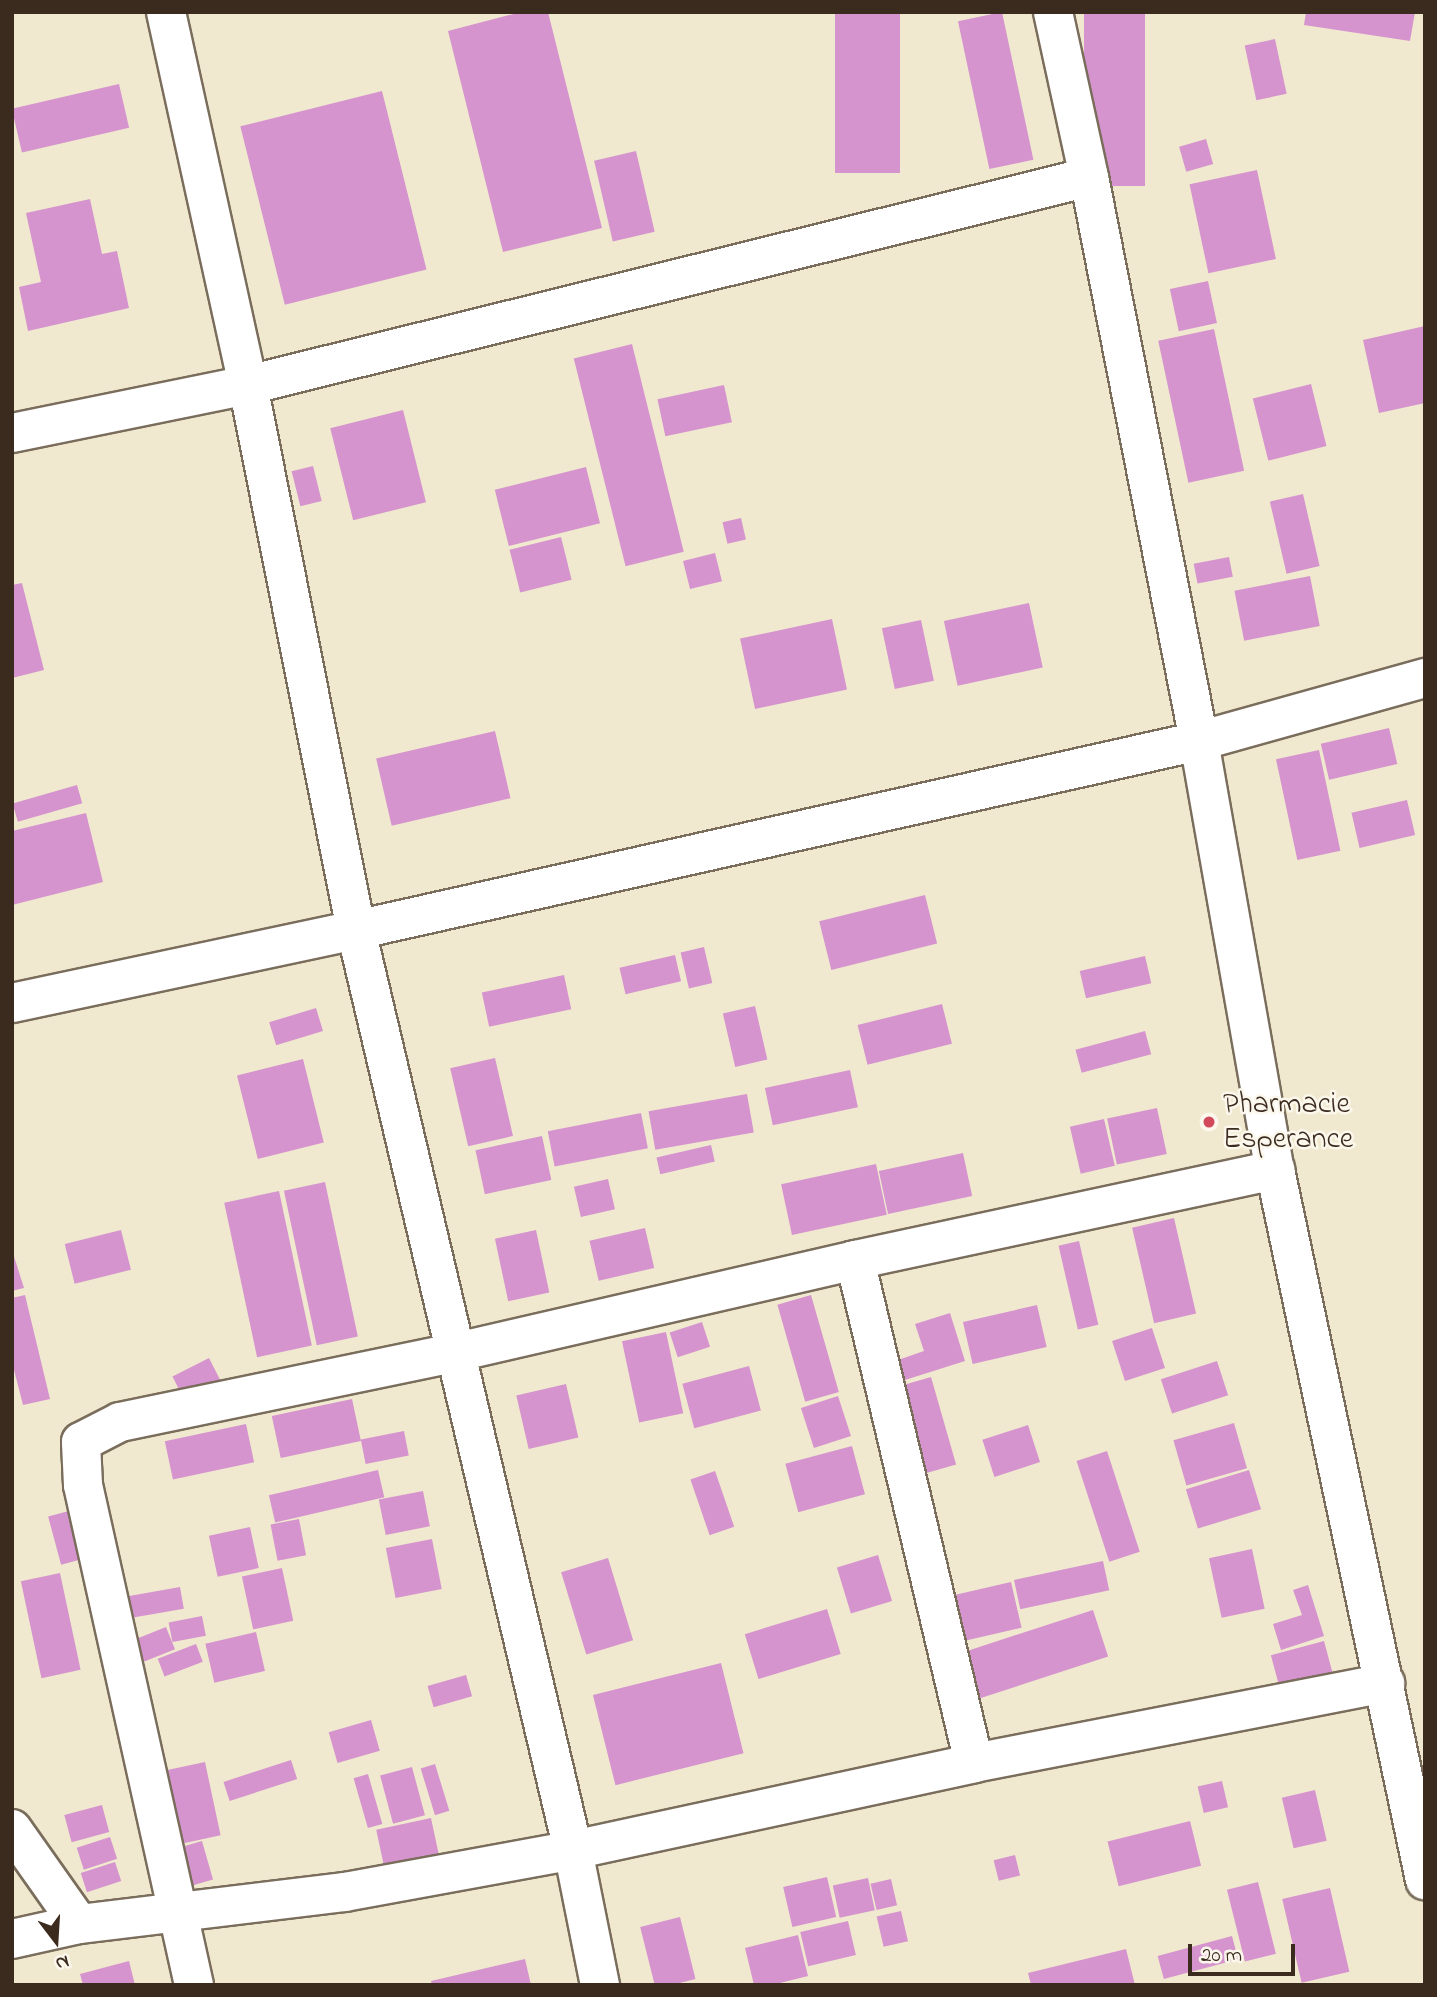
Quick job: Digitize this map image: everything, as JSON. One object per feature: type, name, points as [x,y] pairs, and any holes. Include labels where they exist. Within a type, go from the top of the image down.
[{"type":"street","points":[[166,12],[248,385],[356,930],[573,1850],[600,1985]]},
{"type":"street","points":[[1053,12],[1089,177],[1199,741],[1275,1170],[1385,1683],[1411,1737],[1425,1880]]},
{"type":"street","points":[[12,433],[248,385],[1089,177]]},
{"type":"street","points":[[12,1003],[356,930],[1199,741],[1425,678]]},
{"type":"street","points":[[194,1985],[83,1485],[81,1442],[120,1422],[457,1352],[855,1260],[1275,1170]]},
{"type":"street","points":[[855,1260],[974,1763]]},
{"type":"street","points":[[12,1939],[79,1924],[345,1892],[573,1850],[974,1763],[1385,1683]]},
{"type":"street","points":[[12,1829],[79,1924]]},
{"type":"building","points":[[521,12],[548,12],[602,228],[503,252],[448,31]]},
{"type":"building","points":[[835,12],[900,12],[900,173],[835,173]]},
{"type":"building","points":[[1002,12],[1033,160],[989,169],[958,21]]},
{"type":"building","points":[[1084,12],[1145,12],[1145,186],[1084,186]]},
{"type":"building","points":[[1306,12],[1415,12],[1410,41],[1304,25]]},
{"type":"building","points":[[1275,39],[1287,94],[1256,100],[1245,45]]},
{"type":"building","points":[[119,84],[129,128],[22,153],[12,109]]},
{"type":"building","points":[[382,91],[427,270],[285,305],[240,126]]},
{"type":"building","points":[[1206,139],[1213,164],[1186,172],[1179,147]]},
{"type":"building","points":[[636,151],[655,232],[613,242],[594,161]]},
{"type":"building","points":[[1257,170],[1276,259],[1208,273],[1190,184]]},
{"type":"building","points":[[90,199],[102,254],[117,251],[129,308],[28,331],[19,287],[41,282],[26,213]]},
{"type":"building","points":[[1208,281],[1217,323],[1179,331],[1170,289]]},
{"type":"building","points":[[1425,326],[1425,403],[1379,413],[1363,340]]},
{"type":"building","points":[[1214,329],[1244,471],[1188,483],[1158,341]]},
{"type":"building","points":[[632,344],[684,552],[626,566],[574,359]]},
{"type":"building","points":[[1311,384],[1326,446],[1268,461],[1253,399]]},
{"type":"building","points":[[724,385],[732,422],[665,436],[657,399]]},
{"type":"building","points":[[403,410],[426,502],[353,520],[330,428]]},
{"type":"building","points":[[313,466],[322,501],[300,506],[292,471]]},
{"type":"building","points":[[586,467],[600,523],[509,546],[495,490]]},
{"type":"building","points":[[1303,494],[1320,566],[1287,574],[1270,502]]},
{"type":"building","points":[[741,518],[746,539],[727,544],[722,522]]},
{"type":"building","points":[[561,537],[572,580],[520,593],[510,550]]},
{"type":"building","points":[[715,553],[722,581],[690,589],[683,561]]},
{"type":"building","points":[[1229,557],[1233,577],[1197,584],[1194,564]]},
{"type":"building","points":[[1310,576],[1320,626],[1244,641],[1234,591]]},
{"type":"building","points":[[22,583],[44,670],[12,678],[12,585]]},
{"type":"building","points":[[1029,603],[1043,668],[958,686],[944,621]]},
{"type":"building","points":[[832,619],[847,689],[755,709],[740,639]]},
{"type":"building","points":[[921,620],[934,681],[895,689],[882,628]]},
{"type":"building","points":[[1389,728],[1397,764],[1329,780],[1321,744]]},
{"type":"building","points":[[495,731],[511,798],[392,826],[376,758]]},
{"type":"building","points":[[1319,750],[1340,851],[1297,860],[1276,759]]},
{"type":"building","points":[[77,785],[82,803],[18,822],[13,803]]},
{"type":"building","points":[[1407,800],[1415,835],[1360,848],[1351,813]]},
{"type":"building","points":[[86,813],[103,882],[12,905],[12,831]]},
{"type":"building","points":[[925,895],[937,944],[831,970],[819,921]]},
{"type":"building","points":[[704,947],[712,983],[689,988],[681,952]]},
{"type":"building","points":[[675,955],[681,981],[626,994],[619,968]]},
{"type":"building","points":[[1145,956],[1151,983],[1086,998],[1080,971]]},
{"type":"building","points":[[564,975],[571,1009],[489,1027],[482,992]]},
{"type":"building","points":[[942,1004],[952,1044],[868,1065],[858,1025]]},
{"type":"building","points":[[755,1006],[767,1060],[735,1067],[723,1013]]},
{"type":"building","points":[[316,1008],[323,1031],[276,1045],[269,1022]]},
{"type":"building","points":[[1145,1031],[1151,1054],[1082,1073],[1075,1050]]},
{"type":"building","points":[[495,1058],[513,1136],[468,1146],[450,1068]]},
{"type":"building","points":[[303,1059],[324,1142],[258,1159],[237,1075]]},
{"type":"building","points":[[850,1070],[858,1107],[773,1125],[765,1088]]},
{"type":"building","points":[[747,1094],[754,1132],[655,1150],[649,1111]]},
{"type":"building","points":[[1157,1108],[1167,1154],[1117,1165],[1107,1119]]},
{"type":"building","points":[[641,1113],[648,1148],[555,1166],[548,1131]]},
{"type":"building","points":[[1104,1119],[1115,1166],[1081,1174],[1070,1127]]},
{"type":"building","points":[[542,1136],[551,1180],[485,1194],[475,1150]]},
{"type":"building","points":[[711,1145],[715,1162],[660,1174],[656,1158]]},
{"type":"building","points":[[963,1153],[972,1196],[888,1214],[879,1171]]},
{"type":"building","points":[[876,1164],[887,1215],[792,1235],[781,1184]]},
{"type":"building","points":[[608,1179],[615,1209],[581,1217],[574,1187]]},
{"type":"building","points":[[325,1182],[358,1337],[317,1345],[284,1191]]},
{"type":"building","points":[[279,1191],[312,1346],[257,1357],[224,1203]]},
{"type":"building","points":[[1174,1218],[1196,1313],[1154,1323],[1132,1228]]},
{"type":"building","points":[[645,1228],[654,1268],[599,1281],[589,1241]]},
{"type":"building","points":[[121,1230],[131,1270],[75,1284],[65,1244]]},
{"type":"building","points":[[536,1230],[549,1293],[508,1301],[495,1239]]},
{"type":"building","points":[[1079,1241],[1098,1325],[1078,1330],[1059,1246]]},
{"type":"building","points":[[12,1250],[24,1288],[12,1291]]},
{"type":"building","points":[[25,1295],[50,1399],[23,1405],[12,1362],[12,1298]]},
{"type":"building","points":[[811,1295],[839,1392],[805,1402],[777,1305]]},
{"type":"building","points":[[1037,1305],[1047,1347],[973,1364],[963,1322]]},
{"type":"building","points":[[950,1313],[965,1361],[905,1380],[898,1360],[924,1351],[915,1324]]},
{"type":"building","points":[[702,1322],[710,1347],[678,1357],[670,1333]]},
{"type":"building","points":[[1152,1328],[1165,1368],[1125,1381],[1112,1341]]},
{"type":"building","points":[[666,1332],[683,1413],[639,1423],[622,1341]]},
{"type":"building","points":[[209,1358],[224,1388],[188,1407],[172,1377]]},
{"type":"building","points":[[1217,1361],[1228,1395],[1172,1413],[1161,1379]]},
{"type":"building","points":[[749,1366],[761,1410],[694,1428],[682,1384]]},
{"type":"building","points":[[931,1377],[956,1464],[921,1475],[895,1387]]},
{"type":"building","points":[[566,1384],[578,1438],[529,1449],[516,1395]]},
{"type":"building","points":[[838,1396],[851,1436],[814,1448],[801,1408]]},
{"type":"building","points":[[352,1399],[361,1441],[281,1458],[272,1416]]},
{"type":"building","points":[[1234,1423],[1247,1468],[1186,1486],[1173,1440]]},
{"type":"building","points":[[246,1424],[254,1462],[173,1479],[165,1441]]},
{"type":"building","points":[[1028,1425],[1040,1462],[994,1477],[982,1440]]},
{"type":"building","points":[[404,1431],[409,1456],[366,1464],[361,1439]]},
{"type":"building","points":[[852,1446],[865,1494],[798,1512],[785,1464]]},
{"type":"building","points":[[1107,1451],[1140,1552],[1109,1562],[1077,1461]]},
{"type":"building","points":[[378,1470],[384,1497],[275,1522],[269,1495]]},
{"type":"building","points":[[1249,1470],[1261,1509],[1198,1529],[1186,1489]]},
{"type":"building","points":[[715,1471],[734,1527],[710,1535],[690,1479]]},
{"type":"building","points":[[423,1491],[430,1526],[386,1535],[379,1500]]},
{"type":"building","points":[[80,1508],[93,1556],[61,1565],[48,1517]]},
{"type":"building","points":[[299,1519],[306,1555],[278,1561],[271,1525]]},
{"type":"building","points":[[250,1527],[259,1568],[218,1577],[209,1536]]},
{"type":"building","points":[[432,1539],[442,1589],[396,1598],[386,1548]]},
{"type":"building","points":[[1252,1549],[1265,1609],[1222,1618],[1209,1558]]},
{"type":"building","points":[[878,1555],[892,1601],[851,1613],[837,1568]]},
{"type":"building","points":[[608,1558],[633,1640],[586,1655],[561,1572]]},
{"type":"building","points":[[1103,1561],[1109,1590],[1020,1609],[1014,1580]]},
{"type":"building","points":[[282,1568],[293,1621],[253,1629],[242,1577]]},
{"type":"building","points":[[60,1573],[81,1670],[41,1678],[21,1581]]},
{"type":"building","points":[[1011,1582],[1022,1628],[956,1643],[946,1597]]},
{"type":"building","points":[[1308,1585],[1324,1636],[1281,1650],[1273,1624],[1302,1615],[1293,1590]]},
{"type":"building","points":[[180,1587],[184,1609],[125,1619],[121,1597]]},
{"type":"building","points":[[827,1609],[841,1654],[758,1679],[745,1634]]},
{"type":"building","points":[[1093,1610],[1108,1657],[973,1700],[958,1654]]},
{"type":"building","points":[[202,1616],[206,1636],[172,1642],[169,1622]]},
{"type":"building","points":[[166,1627],[175,1649],[144,1662],[135,1639]]},
{"type":"building","points":[[256,1632],[265,1671],[214,1683],[205,1644]]},
{"type":"building","points":[[1324,1641],[1333,1674],[1280,1688],[1271,1655]]},
{"type":"building","points":[[196,1644],[203,1662],[165,1676],[158,1659]]},
{"type":"building","points":[[721,1663],[743,1753],[615,1785],[593,1695]]},
{"type":"building","points":[[466,1675],[472,1696],[434,1707],[428,1686]]},
{"type":"building","points":[[371,1720],[380,1751],[338,1763],[329,1732]]},
{"type":"building","points":[[291,1760],[297,1779],[230,1801],[223,1782]]},
{"type":"building","points":[[205,1762],[221,1835],[175,1845],[159,1772]]},
{"type":"building","points":[[435,1764],[449,1811],[435,1815],[421,1768]]},
{"type":"building","points":[[412,1767],[425,1815],[393,1824],[380,1776]]},
{"type":"building","points":[[368,1774],[382,1824],[368,1828],[354,1778]]},
{"type":"building","points":[[1222,1781],[1228,1807],[1204,1813],[1198,1787]]},
{"type":"building","points":[[1315,1790],[1327,1841],[1294,1848],[1282,1798]]},
{"type":"building","points":[[102,1805],[109,1832],[72,1842],[64,1815]]},
{"type":"building","points":[[431,1818],[440,1860],[385,1872],[376,1830]]},
{"type":"building","points":[[1190,1821],[1201,1866],[1119,1886],[1108,1842]]},
{"type":"building","points":[[110,1837],[117,1859],[84,1870],[77,1848]]},
{"type":"building","points":[[202,1841],[213,1879],[186,1887],[175,1849]]},
{"type":"building","points":[[1015,1855],[1020,1875],[999,1881],[994,1860]]},
{"type":"building","points":[[115,1862],[121,1881],[87,1892],[81,1873]]},
{"type":"building","points":[[827,1877],[836,1917],[792,1927],[783,1887]]},
{"type":"building","points":[[868,1878],[875,1910],[840,1918],[833,1885]]},
{"type":"building","points":[[891,1879],[897,1905],[877,1910],[871,1884]]},
{"type":"building","points":[[1258,1882],[1276,1954],[1245,1962],[1227,1890]]},
{"type":"building","points":[[1330,1888],[1349,1972],[1302,1983],[1282,1899]]},
{"type":"building","points":[[901,1911],[908,1941],[884,1947],[877,1917]]},
{"type":"building","points":[[680,1917],[695,1979],[672,1985],[655,1985],[640,1927]]},
{"type":"building","points":[[848,1921],[856,1955],[808,1966],[800,1932]]},
{"type":"building","points":[[798,1935],[808,1976],[772,1985],[754,1985],[745,1948]]},
{"type":"building","points":[[1232,1936],[1238,1959],[1164,1979],[1158,1956]]},
{"type":"building","points":[[1126,1949],[1135,1985],[1031,1985],[1028,1973]]},
{"type":"building","points":[[525,1959],[531,1985],[432,1985],[431,1981]]},
{"type":"building","points":[[129,1961],[135,1985],[83,1985],[80,1974]]},
{"type":"place","name":"Pharmacie Esperance","points":[[1209,1122]]}]
